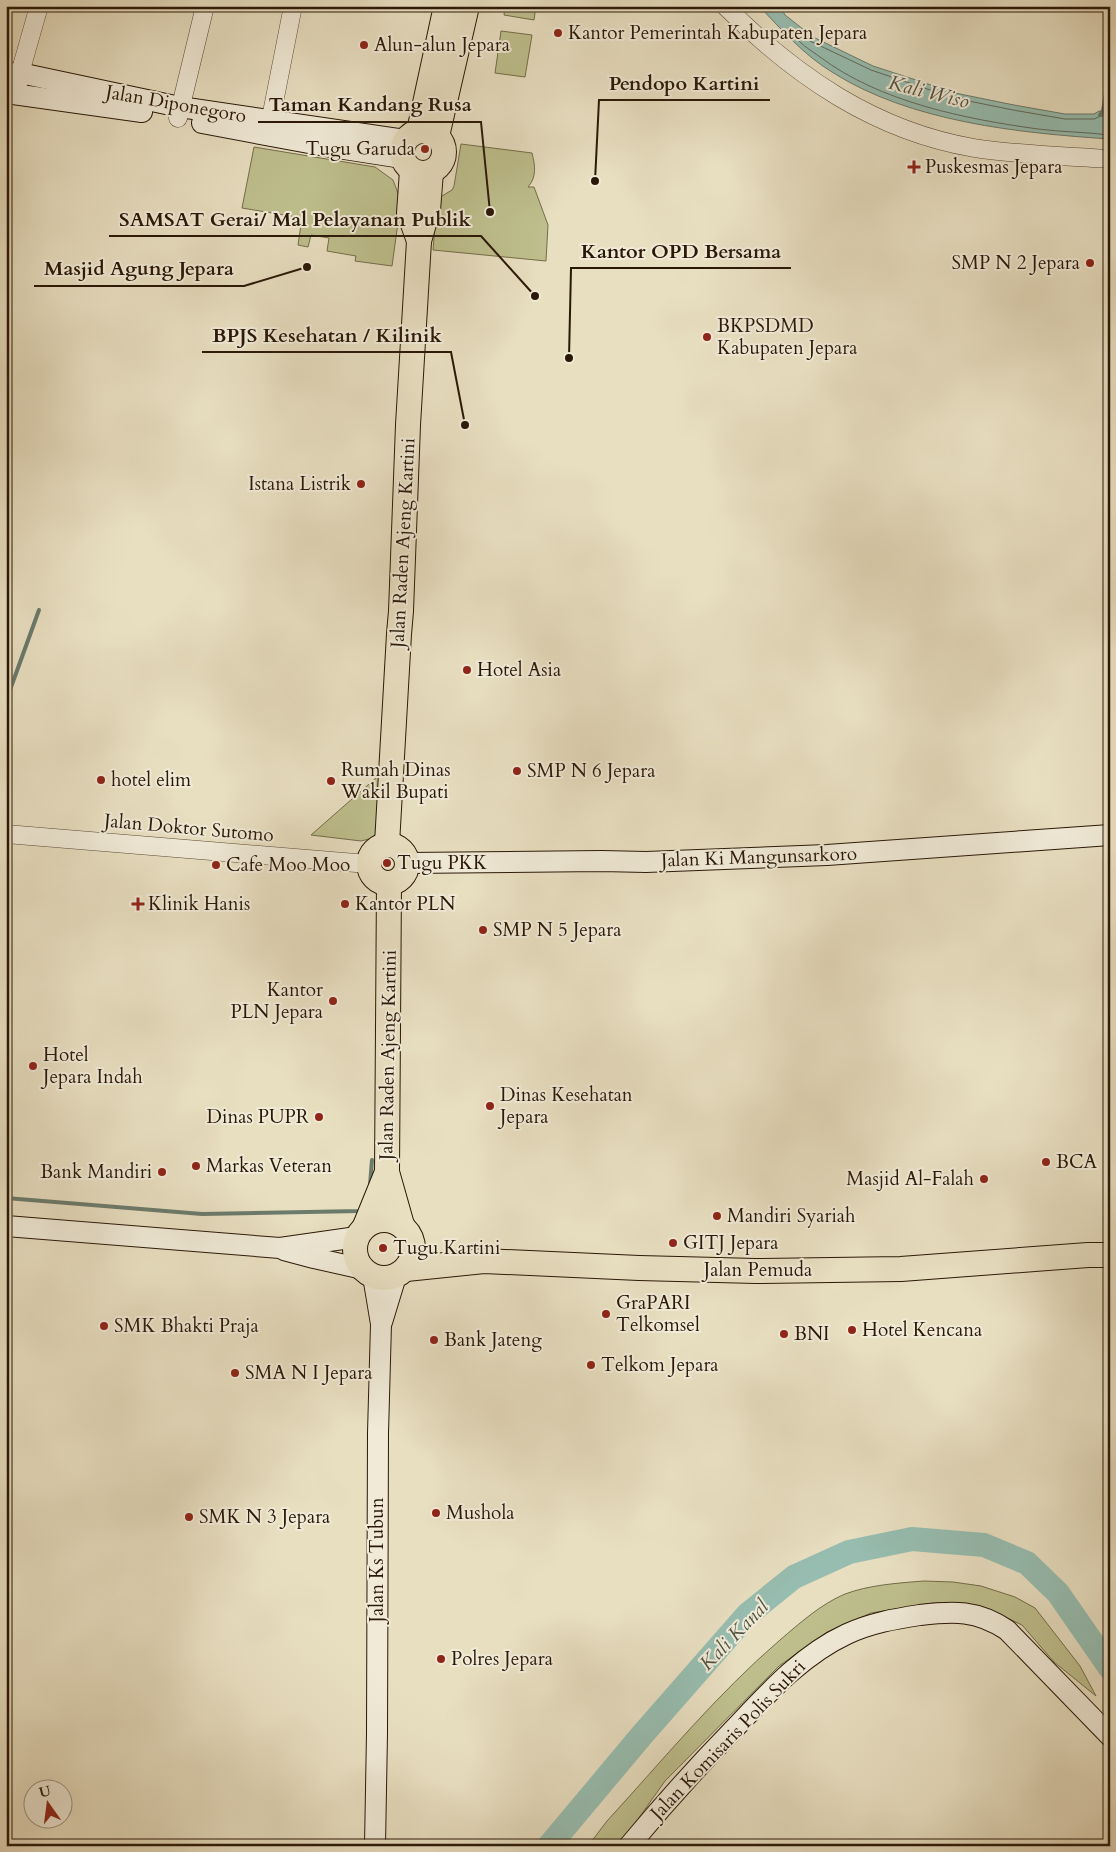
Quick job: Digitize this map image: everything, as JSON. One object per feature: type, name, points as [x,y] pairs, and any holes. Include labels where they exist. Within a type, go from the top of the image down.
[{"type":"highway","name":"Jalan Raden Ajeng Kartini","points":[[387,844],[398,634],[401,611],[408,425],[419,241],[428,210],[418,151],[446,6]]},
{"type":"highway","name":"Jalan Raden Ajeng Kartini","points":[[418,151],[466,6]]},
{"type":"highway","points":[[387,844],[401,849],[406,856],[407,863],[403,876],[397,881],[390,883],[381,882],[375,878],[370,872],[368,864],[374,850],[387,844]]},
{"type":"highway","name":"Jalan Raden Ajeng Kartini","points":[[390,883],[387,1172],[402,1225]]},
{"type":"highway","points":[[361,1231],[374,1221],[393,1220],[402,1225],[411,1235],[414,1247],[413,1258],[401,1272],[384,1278],[368,1272],[356,1259],[354,1248],[361,1231],[387,1172]]},
{"type":"highway","points":[[414,1247],[484,1261]]},
{"type":"highway","name":"Jalan Pemuda","points":[[401,1272],[484,1261],[756,1271],[901,1269],[1110,1255]]},
{"type":"main road","name":"Jalan Diponegoro","points":[[13,74],[179,112],[418,151]]},
{"type":"main road","name":"Jalan Diponegoro","points":[[11,93],[125,109],[179,112]]},
{"type":"main road","name":"Jalan Ki Mangunsarkoro","points":[[407,863],[646,862],[827,856],[1110,835]]},
{"type":"main road","points":[[6,1226],[280,1248],[368,1272]]},
{"type":"main road","points":[[280,1248],[361,1231]]},
{"type":"main road","name":"Jalan Ks Tubun","points":[[368,1272],[381,1324],[378,1433],[375,1846]]},
{"type":"main road","points":[[381,1324],[401,1272]]},
{"type":"main road","name":"Jalan Komisaris Polis Sukri","points":[[628,1846],[672,1794],[783,1678],[806,1659],[838,1638],[868,1625],[890,1619],[954,1612],[980,1615],[993,1620],[1007,1630],[1110,1736]]},
{"type":"street","points":[[11,93],[13,74],[39,6]]},
{"type":"street","points":[[179,112],[205,6]]},
{"type":"street","points":[[269,128],[293,6]]},
{"type":"street","points":[[725,6],[775,52],[825,90],[868,115],[924,136],[974,148],[1110,159]]},
{"type":"street","name":"Jalan Doktor Sutomo","points":[[6,834],[368,864]]},
{"type":"green space","points":[[505,6],[536,6],[534,20],[504,15]]},
{"type":"green space","points":[[501,31],[532,35],[525,77],[495,73]]},
{"type":"green space","points":[[461,144],[532,153],[534,175],[528,187],[534,187],[548,225],[546,261],[433,250],[437,199],[452,190],[454,186]]},
{"type":"green space","points":[[254,147],[375,167],[393,180],[401,201],[392,266],[355,261],[356,256],[327,251],[329,238],[311,235],[308,247],[298,245],[302,218],[242,208]]},
{"type":"green space","points":[[401,756],[393,825],[373,838],[361,841],[311,835]]},
{"type":"green space","points":[[924,1581],[953,1582],[981,1586],[1015,1597],[1035,1608],[1080,1666],[1096,1696],[1054,1662],[1022,1625],[992,1611],[962,1604],[933,1603],[871,1613],[827,1632],[779,1666],[665,1781],[619,1846],[588,1846],[607,1821],[734,1682],[819,1608],[845,1594],[864,1588]]},
{"type":"water","name":"Kali Wiso","points":[[759,6],[780,6],[785,15],[813,37],[873,66],[955,93],[1065,114],[1094,114],[1099,111],[1110,111],[1110,139],[1039,133],[966,122],[930,114],[896,103],[863,89],[832,72],[812,58]]},
{"type":"waterway","points":[[1100,115],[1103,111],[1110,69]]},
{"type":"waterway","points":[[6,701],[39,610]]},
{"type":"waterway","points":[[370,1185],[372,1160]]},
{"type":"waterway","points":[[6,1198],[202,1214],[360,1211],[361,1207]]},
{"type":"waterway","name":"Kali Kanal","points":[[549,1846],[642,1735],[748,1614],[794,1577],[849,1552],[912,1539],[984,1545],[1027,1563],[1058,1593],[1110,1668]]},
{"type":"place","name":"Kantor Pemerintah Kabupaten Jepara","points":[[558,33]]},
{"type":"place","name":"Alun-alun Jepara","points":[[364,45]]},
{"type":"place","name":"Tugu Garuda","points":[[425,149]]},
{"type":"place","name":"Puskesmas Jepara","points":[[914,167]]},
{"type":"place","name":"Pendopo Kartini","points":[[595,181]]},
{"type":"place","name":"Taman Kandang Rusa","points":[[490,212]]},
{"type":"place","name":"SMP N 2 Jepara","points":[[1090,263]]},
{"type":"place","name":"Masjid Agung Jepara","points":[[307,267]]},
{"type":"place","name":"SAMSAT Gerai/ Mal Pelayanan Publik","points":[[535,296]]},
{"type":"place","name":"BKPSDMD Kabupaten Jepara","points":[[707,337]]},
{"type":"place","name":"Kantor OPD Bersama","points":[[569,358]]},
{"type":"place","name":"BPJS Kesehatan / Kilinik","points":[[465,425]]},
{"type":"place","name":"Istana Listrik","points":[[361,484]]},
{"type":"place","name":"Hotel Asia","points":[[467,670]]},
{"type":"place","name":"SMP N 6 Jepara","points":[[517,771]]},
{"type":"place","name":"hotel elim","points":[[101,780]]},
{"type":"place","name":"Rumah Dinas Wakil Bupati","points":[[331,781]]},
{"type":"place","name":"Tugu PKK","points":[[387,863]]},
{"type":"place","name":"Cafe Moo Moo","points":[[216,865]]},
{"type":"place","name":"Klinik Hanis","points":[[138,904]]},
{"type":"place","name":"Kantor PLN","points":[[345,904]]},
{"type":"place","name":"SMP N 5 Jepara","points":[[483,930]]},
{"type":"place","name":"Kantor PLN Jepara","points":[[333,1001]]},
{"type":"place","name":"Hotel Jepara Indah","points":[[33,1066]]},
{"type":"place","name":"Dinas Kesehatan Jepara","points":[[490,1106]]},
{"type":"place","name":"Dinas PUPR","points":[[319,1117]]},
{"type":"place","name":"BCA","points":[[1046,1162]]},
{"type":"place","name":"Markas Veteran","points":[[196,1166]]},
{"type":"place","name":"Bank Mandiri","points":[[162,1172]]},
{"type":"place","name":"Masjid Al-Falah","points":[[984,1179]]},
{"type":"place","name":"Mandiri Syariah","points":[[717,1216]]},
{"type":"place","name":"GITJ Jepara","points":[[673,1243]]},
{"type":"place","name":"Tugu Kartini","points":[[383,1248]]},
{"type":"place","name":"GraPARI Telkomsel","points":[[606,1314]]},
{"type":"place","name":"SMK Bhakti Praja","points":[[104,1326]]},
{"type":"place","name":"Hotel Kencana","points":[[852,1330]]},
{"type":"place","name":"BNI","points":[[784,1334]]},
{"type":"place","name":"Bank Jateng","points":[[434,1340]]},
{"type":"place","name":"Telkom Jepara","points":[[591,1365]]},
{"type":"place","name":"SMA N I Jepara","points":[[235,1373]]},
{"type":"place","name":"Mushola","points":[[436,1513]]},
{"type":"place","name":"SMK N 3 Jepara","points":[[189,1517]]},
{"type":"place","name":"Polres Jepara","points":[[441,1659]]}]
